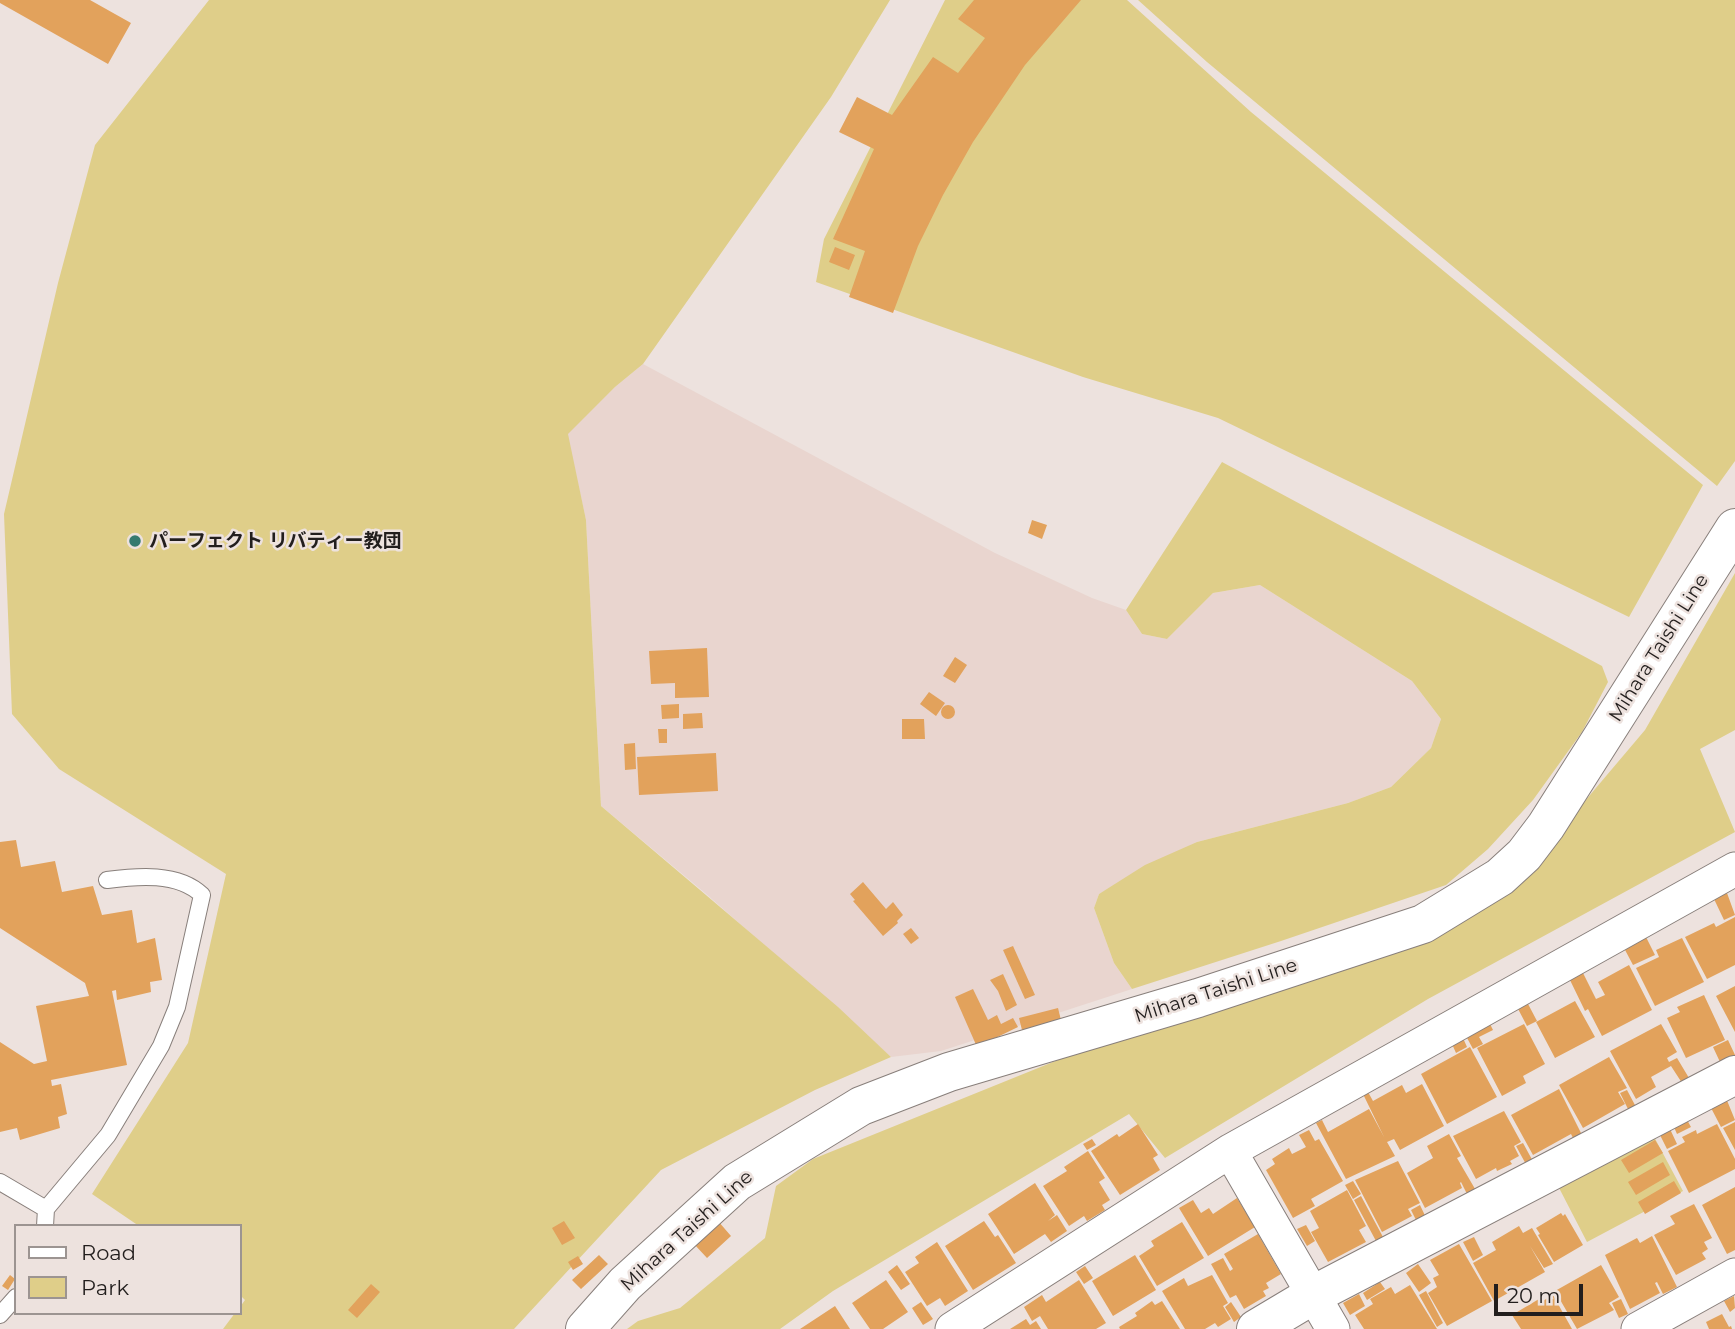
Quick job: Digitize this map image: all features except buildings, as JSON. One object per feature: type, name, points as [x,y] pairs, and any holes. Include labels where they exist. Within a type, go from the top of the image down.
[{"type":"main road","name":"Mihara Taishi Line","points":[[585,1329],[625,1284],[737,1182],[861,1106],[949,1072],[1198,998],[1423,924],[1500,877],[1524,855],[1546,826],[1735,528]]},
{"type":"main road","points":[[1256,1329],[1313,1295],[1735,1075]]},
{"type":"street","points":[[952,1329],[1230,1150],[1735,869]]},
{"type":"street","points":[[1230,1150],[1333,1329]]},
{"type":"street","points":[[1638,1329],[1735,1275]]},
{"type":"lane","points":[[0,1182],[45,1217],[108,1135],[161,1046],[177,1007],[202,894],[192,886],[156,877],[136,876],[107,880]]},
{"type":"lane","points":[[0,1315],[14,1299]]},
{"type":"shaded area","points":[[643,364],[995,553],[1092,598],[1126,610],[1142,634],[1167,639],[1213,593],[1260,585],[1412,681],[1441,719],[1431,748],[1391,787],[1348,803],[1197,842],[1099,894],[1094,908],[1114,963],[1132,989],[941,1051],[891,1057],[705,893],[601,806],[586,520],[567,434]]},
{"type":"green space","points":[[209,0],[890,0],[831,97],[643,364],[615,387],[568,434],[586,520],[601,806],[838,1007],[891,1057],[815,1090],[661,1170],[514,1329],[223,1329],[234,1315],[242,1315],[242,1304],[245,1300],[242,1297],[242,1224],[136,1224],[92,1194],[188,1043],[226,874],[59,769],[12,714],[4,514],[58,283],[95,145]]},
{"type":"green space","points":[[945,0],[1127,0],[1251,112],[1703,485],[1629,617],[1218,418],[1083,377],[816,282],[824,239]]},
{"type":"green space","points":[[1138,0],[1735,0],[1735,461],[1717,486],[1207,62]]},
{"type":"green space","points":[[1222,462],[1602,666],[1608,682],[1582,732],[1533,800],[1488,849],[1446,885],[1132,989],[1114,963],[1094,908],[1099,894],[1145,865],[1197,842],[1348,803],[1391,787],[1431,748],[1441,719],[1412,681],[1260,585],[1213,593],[1167,639],[1142,634],[1126,610]]},
{"type":"green space","points":[[1735,573],[1735,730],[1700,749],[1735,832],[1428,999],[1165,1158],[1129,1114],[833,1291],[780,1329],[627,1329],[638,1321],[680,1308],[765,1238],[776,1186],[813,1159],[1100,1043],[1373,959],[1579,808],[1645,730]]},
{"type":"green space","points":[[1652,1133],[1683,1191],[1587,1242],[1557,1184]]},
{"type":"place","name":"パーフェクト リバティー教団","points":[[135,541]]}]
